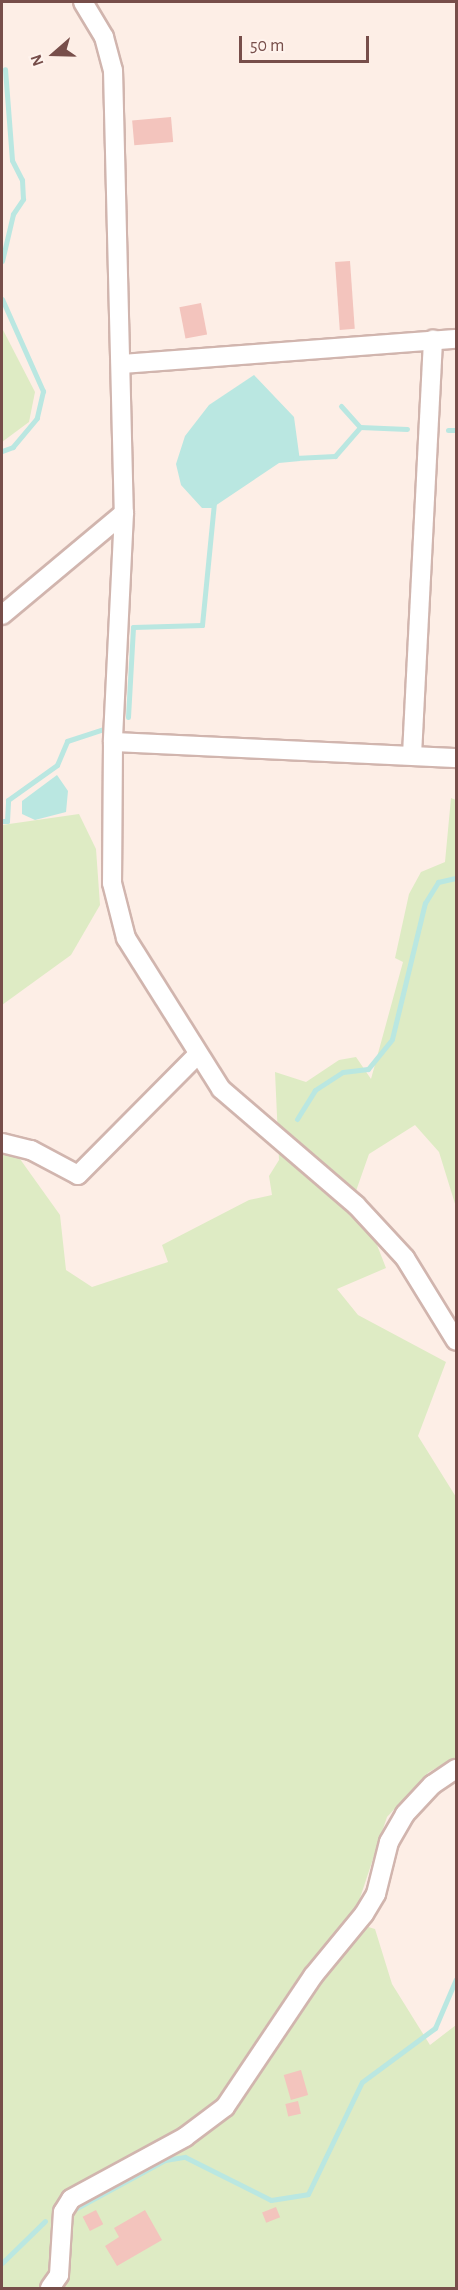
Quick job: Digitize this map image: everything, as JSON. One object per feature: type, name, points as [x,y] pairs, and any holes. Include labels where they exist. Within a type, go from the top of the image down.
[{"type":"street","points":[[83,2],[104,37],[113,70],[124,513],[112,742],[111,883],[126,938],[221,1089],[356,1205],[405,1258],[456,1341]]},
{"type":"street","points":[[121,364],[456,339]]},
{"type":"street","points":[[412,755],[433,340]]},
{"type":"street","points":[[2,615],[124,513]]},
{"type":"street","points":[[112,742],[456,758]]},
{"type":"street","points":[[2,1143],[31,1150],[78,1175],[198,1054]]},
{"type":"street","points":[[50,2289],[59,2275],[63,2212],[71,2199],[185,2137],[225,2107],[313,1977],[364,1914],[376,1894],[389,1842],[405,1814],[432,1785],[456,1769]]},
{"type":"green space","points":[[2,328],[35,392],[29,422],[2,442]]},
{"type":"green space","points":[[451,798],[456,800],[456,1207],[439,1152],[415,1125],[369,1154],[356,1191],[386,1268],[337,1289],[358,1315],[446,1362],[418,1436],[456,1497],[456,1757],[429,1772],[387,1817],[352,1922],[375,1929],[392,1984],[430,2045],[456,2025],[456,2288],[2,2288],[2,1152],[15,1152],[60,1215],[66,1270],[92,1287],[168,1262],[162,1245],[249,1200],[272,1195],[269,1176],[279,1160],[275,1072],[306,1082],[339,1060],[356,1057],[371,1079],[403,962],[395,958],[409,894],[421,872],[445,862]]},
{"type":"green space","points":[[79,814],[96,849],[100,905],[71,955],[2,1005],[2,825]]},
{"type":"water","points":[[254,375],[294,417],[300,461],[279,463],[212,508],[202,508],[181,485],[176,464],[185,436],[209,405]]},
{"type":"water","points":[[57,775],[68,791],[66,812],[35,820],[22,814],[22,801]]},
{"type":"building","points":[[171,117],[173,142],[134,145],[132,120]]},
{"type":"building","points":[[350,261],[355,329],[340,330],[335,262]]},
{"type":"building","points":[[201,303],[207,334],[186,339],[179,307]]},
{"type":"building","points":[[301,2070],[308,2095],[291,2100],[284,2075]]},
{"type":"building","points":[[298,2101],[301,2114],[288,2117],[285,2104]]},
{"type":"building","points":[[276,2207],[280,2217],[266,2223],[262,2213]]},
{"type":"building","points":[[96,2210],[103,2224],[90,2231],[83,2217]]},
{"type":"building","points":[[145,2210],[162,2240],[117,2266],[105,2246],[119,2237],[114,2228]]},
{"type":"waterway","points":[[2,261],[13,214],[23,199],[22,180],[12,160],[5,69]]},
{"type":"waterway","points":[[2,299],[43,391],[37,418],[13,447],[2,451]]},
{"type":"waterway","points":[[341,406],[360,427],[407,429]]},
{"type":"waterway","points":[[295,458],[335,456],[360,427]]},
{"type":"waterway","points":[[448,430],[456,430]]},
{"type":"waterway","points":[[128,717],[133,627],[202,625],[214,502]]},
{"type":"waterway","points":[[2,821],[7,821],[8,800],[57,765],[67,741],[104,729]]},
{"type":"waterway","points":[[297,1119],[315,1090],[343,1072],[368,1069],[392,1039],[425,903],[438,882],[456,878]]},
{"type":"waterway","points":[[73,2210],[165,2160],[185,2157],[271,2200],[308,2194],[362,2082],[435,2028],[456,1979]]},
{"type":"waterway","points":[[2,2263],[45,2221]]}]
